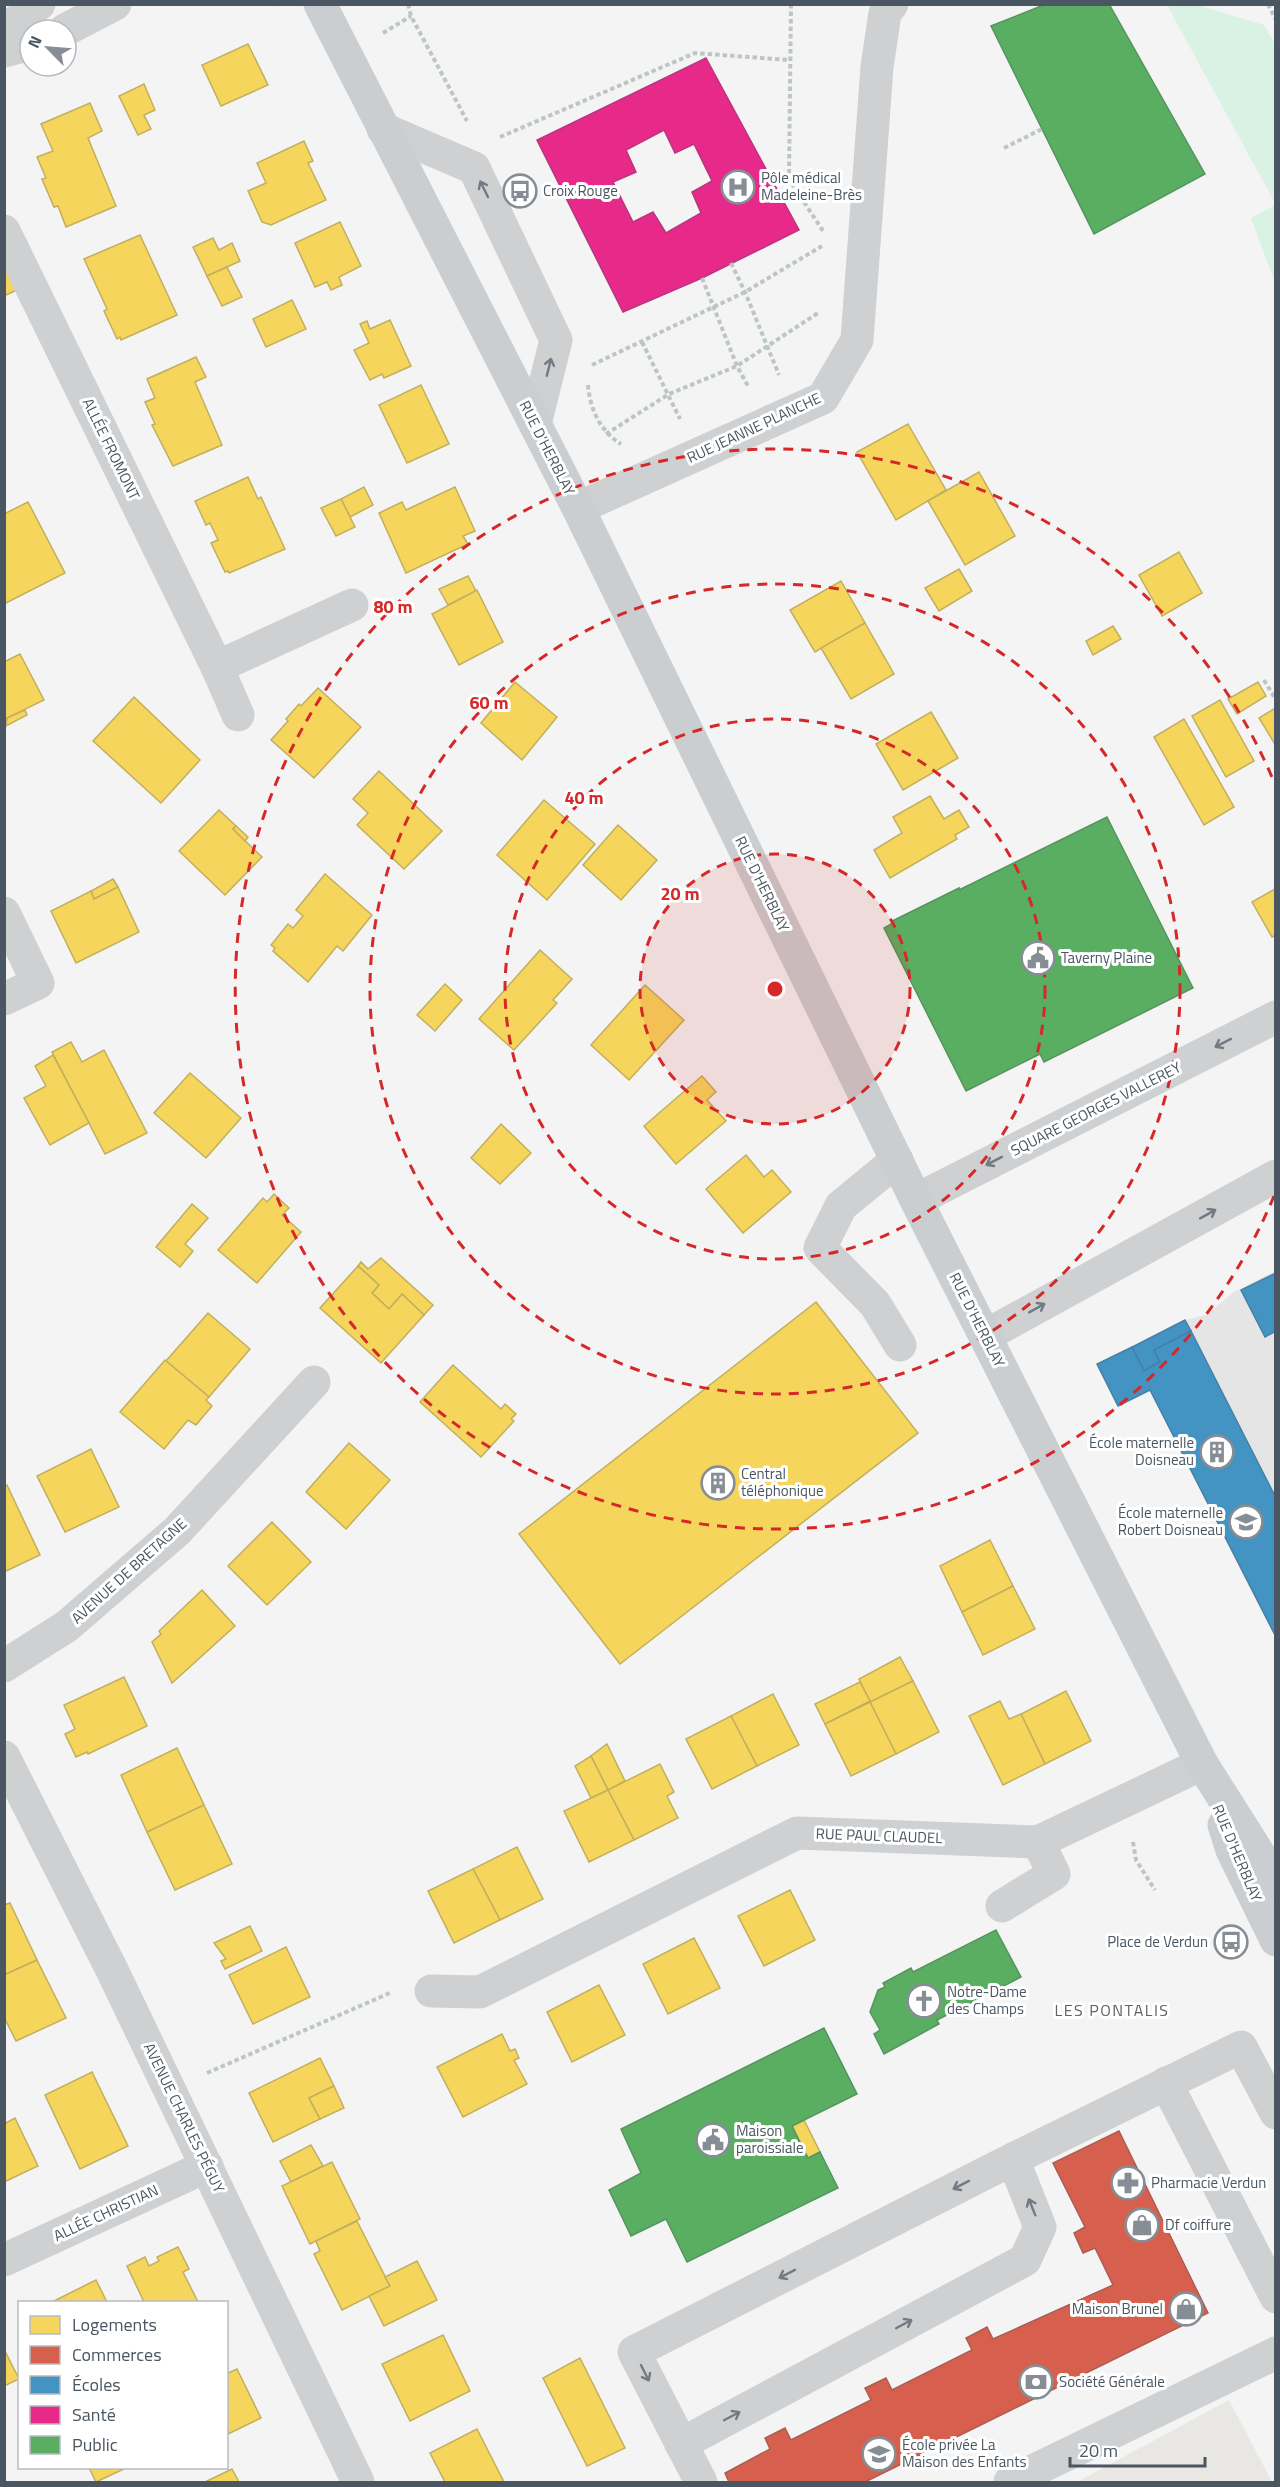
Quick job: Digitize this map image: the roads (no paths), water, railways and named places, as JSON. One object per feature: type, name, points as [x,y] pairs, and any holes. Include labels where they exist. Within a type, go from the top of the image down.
[{"type":"main road","name":"RUE D'HERBLAY","points":[[320,4],[578,508],[916,1200],[1202,1764],[1275,1881]]},
{"type":"main road","name":"RUE D'HERBLAY","points":[[1202,1764],[1232,1850],[1275,1940]]},
{"type":"street","points":[[4,32],[39,4]]},
{"type":"street","points":[[78,23],[115,4]]},
{"type":"street","name":"RUE JEANNE PLANCHE","points":[[578,508],[823,398],[857,340],[877,67],[885,13],[892,4]]},
{"type":"street","points":[[383,129],[474,168],[556,340],[535,423]]},
{"type":"street","name":"ALLÉE FROMONT","points":[[4,231],[217,667],[238,715]]},
{"type":"street","points":[[217,667],[352,604]]},
{"type":"street","points":[[4,913],[38,983],[4,999]]},
{"type":"street","name":"SQUARE GEORGES VALLEREY","points":[[916,1200],[1275,1017]]},
{"type":"street","points":[[897,1160],[841,1206],[820,1248],[875,1304],[900,1346]]},
{"type":"street","points":[[985,1336],[1275,1176]]},
{"type":"street","name":"AVENUE DE BRETAGNE","points":[[4,1666],[67,1626],[177,1531],[314,1382]]},
{"type":"street","name":"AVENUE CHARLES PÉGUY","points":[[4,1757],[170,2089],[358,2482]]},
{"type":"street","name":"RUE PAUL CLAUDEL","points":[[431,1991],[480,1992],[797,1833],[1038,1842],[1202,1764]]},
{"type":"street","points":[[1002,1906],[1054,1874],[1038,1842]]},
{"type":"street","points":[[701,2482],[634,2352],[1013,2159],[1241,2047],[1275,2113]]},
{"type":"street","points":[[1166,2083],[1275,2296]]},
{"type":"street","points":[[681,2444],[1026,2260],[1040,2227],[1013,2159]]},
{"type":"street","name":"ALLÉE CHRISTIAN","points":[[4,2260],[207,2166]]},
{"type":"street","points":[[1010,2482],[1275,2353]]},
{"type":"place","name":"Pôle médical Madeleine-Brès","points":[[738,187]]},
{"type":"place","name":"Croix Rouge","points":[[520,191]]},
{"type":"place","name":"Taverny Plaine","points":[[1038,958]]},
{"type":"place","name":"École maternelle Doisneau","points":[[1217,1452]]},
{"type":"place","name":"Central téléphonique","points":[[718,1483]]},
{"type":"place","name":"École maternelle Robert Doisneau","points":[[1246,1522]]},
{"type":"place","name":"Place de Verdun","points":[[1231,1942]]},
{"type":"place","name":"Notre-Dame des Champs","points":[[924,2001]]},
{"type":"place","name":"Maison paroissiale","points":[[713,2140]]},
{"type":"place","name":"Pharmacie Verdun","points":[[1128,2183]]},
{"type":"place","name":"Df coiffure","points":[[1142,2225]]},
{"type":"place","name":"Maison Brunel","points":[[1186,2309]]},
{"type":"place","name":"Société Générale","points":[[1036,2382]]},
{"type":"place","name":"École privée La Maison des Enfants","points":[[879,2454]]},
{"type":"district","name":"LES PONTALIS","points":[[1112,2010]]}]
